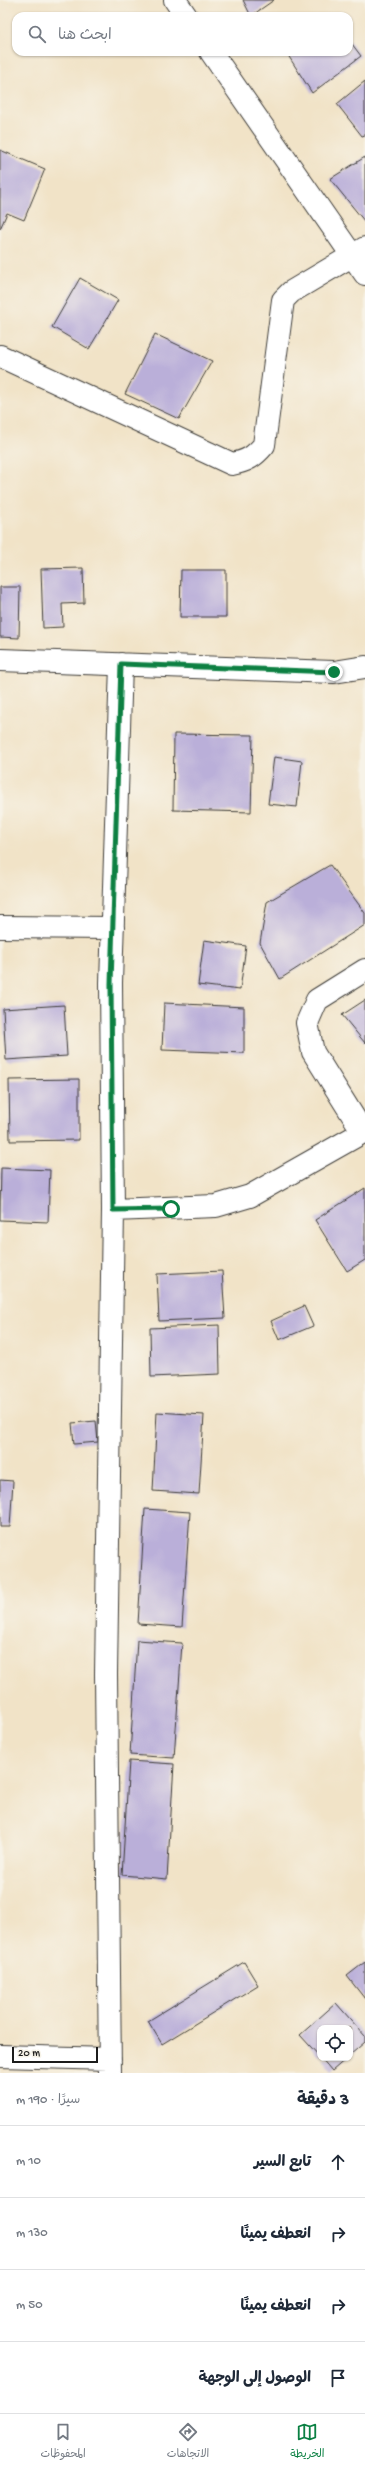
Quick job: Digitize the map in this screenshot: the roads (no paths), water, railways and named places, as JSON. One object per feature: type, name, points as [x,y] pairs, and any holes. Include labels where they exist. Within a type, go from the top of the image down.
[{"type":"street","points":[[175,0],[183,12]]},
{"type":"street","points":[[214,56],[359,252],[365,274]]},
{"type":"street","points":[[0,356],[232,464],[245,461],[255,456],[264,445],[283,300],[292,292],[359,252]]},
{"type":"street","points":[[0,660],[334,672],[365,667]]},
{"type":"street","points":[[0,2056],[110,2066],[106,1674],[113,1210],[111,991],[121,664]]},
{"type":"street","points":[[0,927],[113,928]]},
{"type":"street","points":[[113,1210],[216,1206],[250,1196],[364,1132],[313,1052],[307,1023],[317,1000],[365,970]]}]
